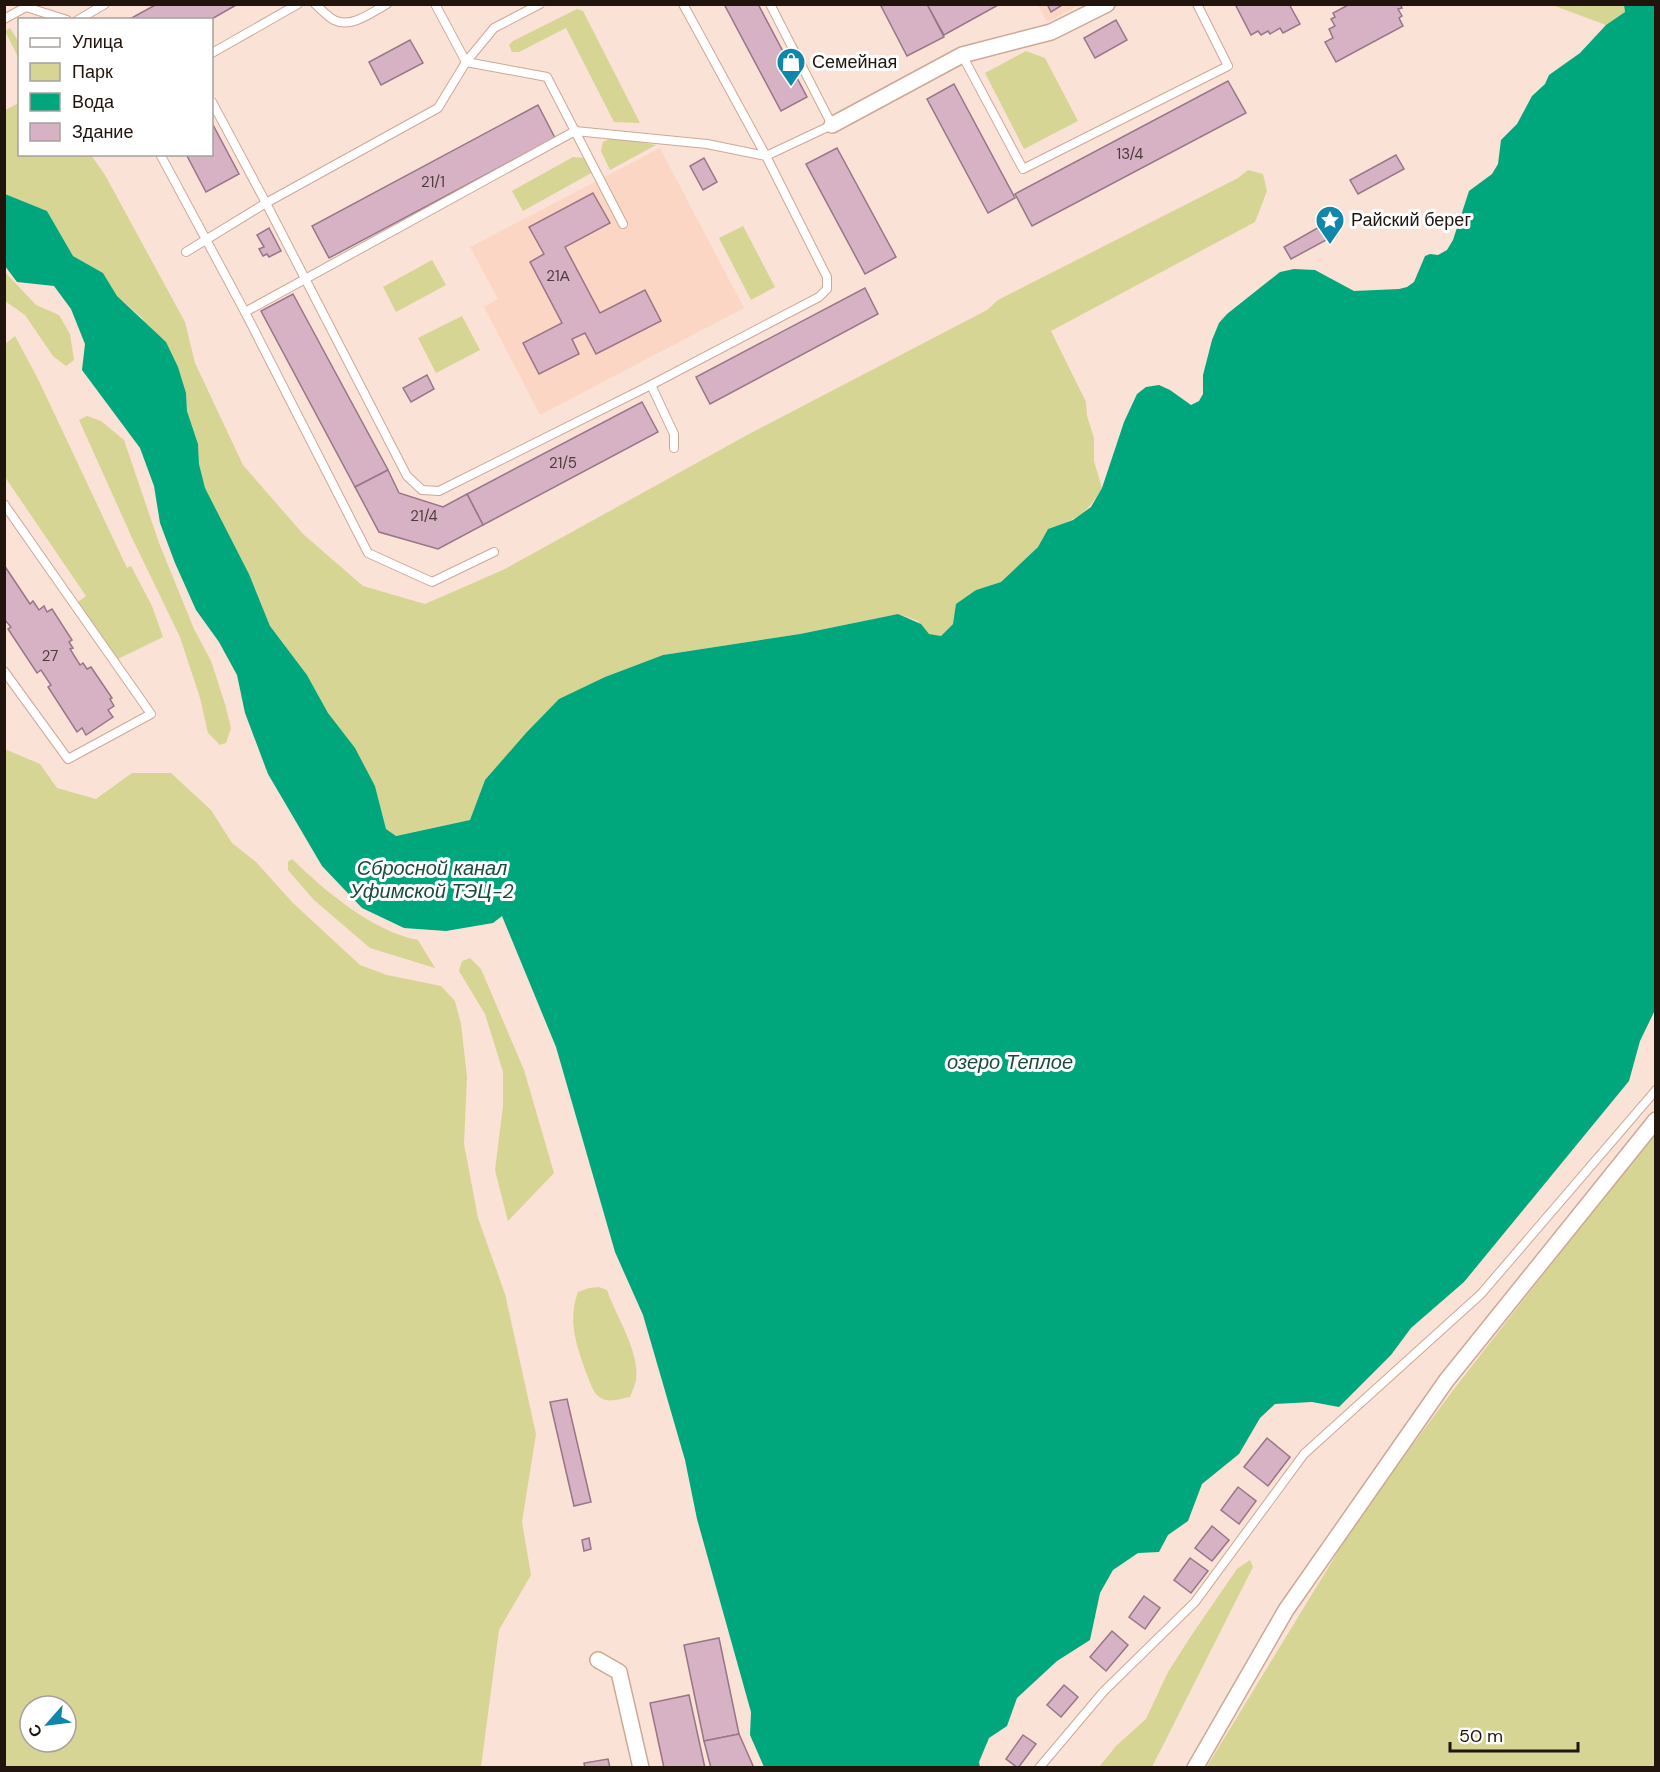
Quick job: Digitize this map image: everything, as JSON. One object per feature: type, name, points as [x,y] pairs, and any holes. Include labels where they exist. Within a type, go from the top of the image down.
[{"type":"street","points":[[832,125],[962,55],[1051,33],[1107,4]]},
{"type":"street","points":[[1195,1767],[1286,1610],[1446,1381],[1656,1120]]},
{"type":"street","points":[[598,1660],[619,1672],[641,1767]]},
{"type":"lane","points":[[89,17],[105,4]]},
{"type":"lane","points":[[213,52],[298,4]]},
{"type":"lane","points":[[315,4],[334,20],[345,23],[353,22],[387,4]]},
{"type":"lane","points":[[435,4],[466,62]]},
{"type":"lane","points":[[186,252],[266,203],[438,108],[466,62],[494,28],[540,4]]},
{"type":"lane","points":[[213,104],[407,476],[422,490],[439,491],[651,385],[819,297],[827,289],[827,277],[766,156],[682,4]]},
{"type":"lane","points":[[245,312],[575,131],[707,144],[766,156],[832,125],[770,4]]},
{"type":"lane","points":[[962,55],[1023,169],[1228,66],[1197,4]]},
{"type":"lane","points":[[4,19],[25,6],[61,18]]},
{"type":"lane","points":[[466,62],[547,77],[623,224]]},
{"type":"lane","points":[[161,156],[245,312],[368,553],[432,582],[494,552]]},
{"type":"lane","points":[[651,385],[674,435],[674,448]]},
{"type":"lane","points":[[4,504],[151,714],[68,759],[4,671]]},
{"type":"lane","points":[[1039,1767],[1104,1690],[1195,1602],[1304,1454],[1481,1294],[1656,1090]]},
{"type":"shaded area","points":[[1038,5],[1079,5],[1047,22]]},
{"type":"shaded area","points":[[660,148],[744,308],[540,415],[484,307],[498,299],[470,247]]},
{"type":"green space","points":[[1552,5],[1624,5],[1625,12],[1606,25]]},
{"type":"green space","points":[[577,9],[583,11],[640,123],[614,122],[566,28],[519,52],[512,52],[509,45],[513,41]]},
{"type":"green space","points":[[10,28],[18,40],[18,57],[5,31]]},
{"type":"green space","points":[[1026,51],[1045,58],[1078,121],[1024,149],[985,73]]},
{"type":"green space","points":[[18,104],[18,156],[92,156],[105,175],[185,322],[195,363],[243,465],[303,534],[363,586],[425,604],[505,569],[749,434],[987,310],[998,300],[1238,178],[1248,170],[1263,174],[1267,191],[1255,222],[1051,331],[1086,402],[1087,416],[1094,438],[1094,461],[1102,488],[1080,515],[1048,529],[1038,547],[1001,582],[976,590],[953,624],[941,636],[928,634],[918,621],[898,614],[800,634],[663,655],[605,677],[485,780],[470,820],[395,836],[386,829],[375,786],[328,713],[307,675],[270,626],[249,574],[205,488],[199,464],[198,444],[187,411],[186,393],[142,318],[117,296],[103,273],[73,256],[47,211],[5,194],[5,110]]},
{"type":"green space","points":[[614,137],[656,145],[610,170],[601,151],[603,142]]},
{"type":"green space","points":[[573,157],[585,158],[593,172],[523,211],[512,191]]},
{"type":"green space","points":[[743,226],[775,287],[751,300],[719,238]]},
{"type":"green space","points":[[432,260],[446,285],[396,312],[383,287]]},
{"type":"green space","points":[[4,271],[36,305],[59,315],[70,334],[74,360],[66,366],[53,356],[25,315],[5,301]]},
{"type":"green space","points":[[462,316],[480,350],[436,373],[418,338]]},
{"type":"green space","points":[[15,336],[38,379],[127,568],[131,566],[152,606],[163,637],[118,659],[78,602],[86,596],[5,477],[5,344]]},
{"type":"green space","points":[[87,416],[101,421],[124,440],[159,543],[194,629],[211,661],[231,728],[226,743],[220,745],[208,733],[200,698],[180,637],[79,420]]},
{"type":"green space","points":[[4,747],[40,764],[57,788],[96,799],[132,773],[171,773],[211,810],[232,843],[256,862],[293,903],[360,965],[387,975],[441,986],[455,1001],[461,1024],[467,1077],[464,1144],[478,1218],[505,1294],[536,1434],[522,1522],[531,1575],[499,1630],[481,1767],[5,1767]]},
{"type":"green space","points":[[292,859],[334,896],[367,919],[401,935],[418,940],[435,968],[370,948],[314,900],[288,870],[288,862]]},
{"type":"green space","points":[[470,958],[481,969],[524,1070],[554,1173],[508,1221],[495,1170],[503,1106],[503,1072],[485,1014],[459,971],[462,961]]},
{"type":"green space","points":[[1655,1131],[1655,1767],[1206,1768],[1361,1514],[1454,1389]]},
{"type":"green space","points":[[599,1287],[607,1290],[631,1346],[636,1369],[636,1380],[630,1397],[617,1400],[598,1396],[591,1386],[573,1324],[578,1292]]},
{"type":"green space","points":[[1250,1560],[1253,1567],[1152,1767],[1099,1767],[1116,1746],[1146,1719],[1168,1672],[1191,1636],[1237,1569]]},
{"type":"water","name":"озеро Теплое","points":[[1624,5],[1656,5],[1656,1008],[1640,1041],[1629,1081],[1464,1282],[1411,1328],[1391,1355],[1339,1407],[1312,1402],[1275,1404],[1260,1418],[1239,1454],[1202,1484],[1188,1521],[1168,1535],[1159,1552],[1138,1553],[1113,1570],[1100,1593],[1090,1640],[1057,1661],[1017,1698],[1007,1726],[989,1738],[979,1762],[980,1767],[764,1767],[750,1735],[751,1712],[697,1519],[685,1460],[643,1315],[615,1252],[556,1047],[502,916],[493,923],[446,931],[404,928],[362,908],[322,866],[268,774],[245,713],[237,675],[219,642],[196,610],[175,563],[160,523],[154,486],[140,448],[82,370],[85,344],[71,309],[54,286],[17,282],[5,266],[5,194],[47,211],[73,256],[103,273],[117,296],[166,342],[178,367],[186,393],[187,411],[198,444],[199,464],[205,488],[249,574],[270,626],[307,675],[328,713],[355,748],[375,786],[386,829],[396,836],[470,820],[485,780],[559,699],[605,677],[663,655],[800,634],[898,614],[921,624],[929,634],[941,636],[953,624],[956,604],[976,590],[1001,582],[1038,547],[1048,529],[1073,520],[1091,507],[1102,488],[1124,422],[1137,394],[1146,387],[1159,385],[1191,405],[1199,401],[1203,394],[1203,375],[1219,323],[1280,272],[1294,269],[1315,270],[1354,291],[1399,289],[1414,282],[1425,256],[1438,255],[1447,250],[1453,240],[1469,191],[1492,174],[1498,164],[1501,140],[1517,124],[1532,96],[1545,84],[1549,75],[1580,53],[1606,25],[1625,12]]},
{"type":"building","points":[[157,4],[238,4],[213,18],[132,18]]},
{"type":"building","points":[[724,4],[758,4],[807,97],[781,111]]},
{"type":"building","points":[[880,4],[927,4],[944,37],[907,56]]},
{"type":"building","points":[[927,4],[1000,4],[944,35]]},
{"type":"building","points":[[1047,4],[1064,4],[1051,12]]},
{"type":"building","points":[[1235,4],[1289,4],[1300,24],[1283,33],[1280,28],[1270,34],[1268,31],[1261,35],[1258,31],[1251,35]]},
{"type":"building","points":[[1350,4],[1400,4],[1402,8],[1398,9],[1402,16],[1399,18],[1403,26],[1336,62],[1325,42],[1333,38],[1329,29],[1335,26],[1331,19],[1335,17],[1333,13]]},
{"type":"building","points":[[1116,20],[1127,40],[1095,58],[1084,38]]},
{"type":"building","points":[[410,40],[423,63],[381,85],[369,62]]},
{"type":"building","points":[[1228,81],[1246,113],[1032,226],[1015,194]]},
{"type":"building","points":[[954,84],[1015,198],[988,213],[927,99]]},
{"type":"building","points":[[538,105],[555,138],[329,258],[312,226]]},
{"type":"building","points":[[213,125],[239,174],[206,192],[187,156],[213,156]]},
{"type":"building","points":[[837,148],[896,257],[865,274],[806,164]]},
{"type":"building","points":[[1396,155],[1404,169],[1358,194],[1350,180]]},
{"type":"building","points":[[704,158],[717,182],[703,190],[690,166]]},
{"type":"building","points":[[593,193],[610,223],[565,247],[600,313],[645,290],[661,321],[596,354],[585,333],[572,339],[579,354],[539,374],[523,343],[562,323],[530,262],[544,254],[529,227]]},
{"type":"building","points":[[1321,226],[1328,239],[1291,259],[1284,247]]},
{"type":"building","points":[[269,228],[281,251],[269,257],[267,254],[263,256],[259,249],[264,247],[257,235]]},
{"type":"building","points":[[865,288],[878,314],[710,404],[696,377]]},
{"type":"building","points":[[293,294],[388,470],[355,487],[261,311]]},
{"type":"building","points":[[427,375],[434,389],[411,402],[403,388]]},
{"type":"building","points":[[642,402],[658,432],[483,525],[467,494]]},
{"type":"building","points":[[388,470],[399,493],[443,507],[467,494],[483,525],[438,549],[379,532],[355,487]]},
{"type":"building","points":[[4,565],[30,604],[33,601],[39,610],[44,606],[47,612],[52,609],[72,640],[69,642],[73,648],[70,649],[80,665],[83,663],[87,669],[91,667],[112,698],[110,699],[114,706],[108,710],[113,717],[86,735],[82,728],[77,732],[48,687],[51,685],[41,670],[37,673],[8,629],[11,627],[4,619]]},
{"type":"building","points":[[567,1399],[591,1502],[574,1506],[550,1402]]},
{"type":"building","points":[[1267,1438],[1290,1457],[1268,1486],[1244,1467]]},
{"type":"building","points":[[1238,1487],[1256,1501],[1239,1524],[1221,1510]]},
{"type":"building","points":[[1212,1526],[1229,1540],[1212,1561],[1195,1548]]},
{"type":"building","points":[[589,1538],[591,1549],[584,1551],[582,1540]]},
{"type":"building","points":[[1190,1558],[1208,1571],[1191,1593],[1174,1580]]},
{"type":"building","points":[[1144,1596],[1160,1608],[1145,1629],[1129,1617]]},
{"type":"building","points":[[1112,1631],[1128,1645],[1106,1671],[1090,1657]]},
{"type":"building","points":[[719,1638],[739,1734],[704,1741],[684,1645]]},
{"type":"building","points":[[1064,1685],[1078,1697],[1061,1717],[1047,1705]]},
{"type":"building","points":[[689,1695],[705,1768],[664,1768],[650,1703]]},
{"type":"building","points":[[739,1734],[754,1768],[711,1768],[704,1741]]},
{"type":"building","points":[[1023,1735],[1036,1744],[1018,1768],[1006,1759]]},
{"type":"building","points":[[608,1759],[610,1768],[585,1768],[584,1763]]},
{"type":"place","name":"Семейная","points":[[791,88]]},
{"type":"place","name":"Райский берег","points":[[1330,246]]},
{"type":"water label","name":"Сбросной канал Уфимской ТЭЦ-2","points":[[432,880]]}]
